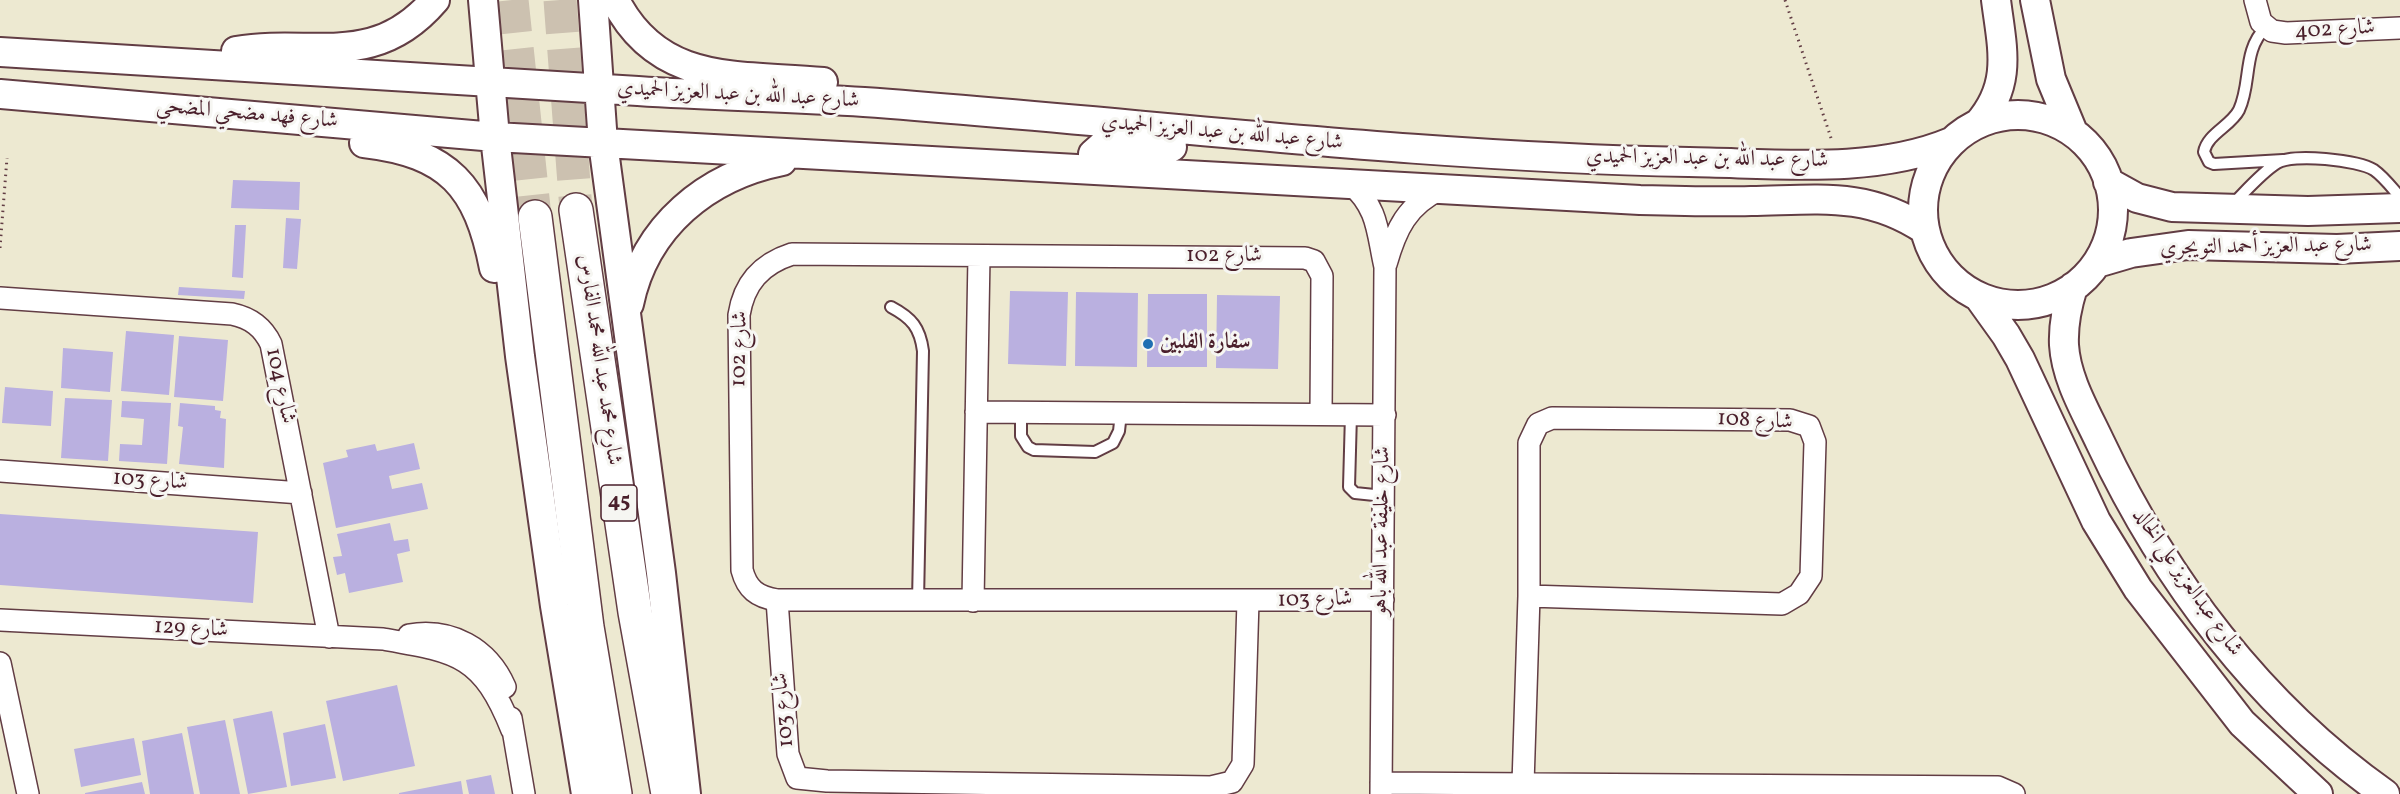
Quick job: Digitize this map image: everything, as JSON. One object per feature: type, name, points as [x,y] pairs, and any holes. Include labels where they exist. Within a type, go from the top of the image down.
[{"type":"main road","name":"شارع محمد عبد الله محمد الفارس","points":[[576,210],[635,612],[668,794]]},
{"type":"main road","name":"شارع محمد عبد الله محمد الفارس","points":[[535,217],[587,627],[615,794]]},
{"type":"street","points":[[193,64],[250,49],[333,49],[363,46],[397,32],[412,22],[435,0]]},
{"type":"street","points":[[483,0],[495,137],[520,356],[555,606],[586,794]]},
{"type":"street","points":[[593,0],[603,143],[627,312],[686,794]]},
{"type":"street","points":[[615,0],[640,38],[678,64],[708,73],[770,77],[894,92],[972,112]]},
{"type":"street","points":[[1978,124],[1994,102],[2003,77],[2003,50],[1996,0]]},
{"type":"street","points":[[2034,0],[2050,79],[2073,132]]},
{"type":"street","name":"شارع 402","points":[[2255,0],[2258,16],[2266,27],[2286,33],[2400,28]]},
{"type":"street","name":"شارع فهد مضحي المضحي","points":[[0,51],[491,82]]},
{"type":"street","name":"شارع عبد الله بن عبد العزيز الحميدي","points":[[491,82],[861,102],[1345,145],[1651,161],[1840,163],[1898,159],[1951,142]]},
{"type":"street","name":"شارع فهد مضحي المضحي","points":[[0,94],[495,137]]},
{"type":"street","points":[[108,103],[176,119],[234,128],[406,149],[438,164],[462,186],[479,213],[520,356]]},
{"type":"street","points":[[2026,115],[2050,121],[2073,132],[2091,149],[2105,170],[2108,182],[2113,218],[2108,241],[2097,263],[2073,287],[2051,298],[2027,304],[2002,303],[1978,296],[1957,282],[1940,264],[1928,243],[1923,199],[1928,178],[1938,159],[1951,142],[1978,124],[2001,116],[2026,115]]},
{"type":"street","name":"شارع عبد الله بن عبد العزيز الحميدي","points":[[495,137],[820,153],[1640,201],[1719,202],[1837,198],[1874,204],[1893,211],[1925,230]]},
{"type":"street","points":[[1093,169],[1093,154],[1098,148],[1106,145],[1261,150],[1345,145]]},
{"type":"street","points":[[627,312],[635,281],[648,252],[659,234],[688,204],[704,191],[742,171],[820,153]]},
{"type":"street","name":"شارع عبد العزيز أحمد التويجري","points":[[2108,182],[2152,203],[2172,207],[2346,211],[2400,208]]},
{"type":"street","name":"شارع خليفة عبد الله باهو","points":[[1350,183],[1368,202],[1374,214],[1385,267],[1381,788]]},
{"type":"street","name":"شارع خليفة عبد الله باهو","points":[[1385,267],[1401,221],[1417,203],[1443,188]]},
{"type":"street","name":"شارع عبد العزيز أحمد التويجري","points":[[2097,263],[2131,252],[2188,245],[2337,249],[2400,246]]},
{"type":"street","name":"شارع 102","points":[[777,600],[754,593],[746,584],[742,570],[739,315],[742,298],[749,282],[775,259],[792,254],[1305,258],[1314,261],[1322,276],[1321,413]]},
{"type":"street","points":[[973,601],[979,256]]},
{"type":"street","name":"شارع عبدالعزيز علي الخالد","points":[[2073,287],[2064,326],[2067,366],[2112,466],[2160,552],[2212,625],[2268,693],[2325,747],[2385,794]]},
{"type":"street","name":"شارع عبدالعزيز علي الخالد","points":[[1978,296],[2006,334],[2020,359],[2096,521],[2138,589],[2242,723],[2318,794]]},
{"type":"street","name":"شارع 104","points":[[0,298],[232,314],[256,323],[271,344],[329,637]]},
{"type":"street","points":[[976,412],[1384,415]]},
{"type":"street","name":"شارع 108","points":[[1523,784],[1529,596],[1529,443],[1538,424],[1552,418],[1790,420],[1809,426],[1815,442],[1811,576],[1799,594],[1782,604],[1529,596]]},
{"type":"street","name":"شارع 103","points":[[0,471],[301,493]]},
{"type":"street","name":"شارع 103","points":[[1248,601],[1243,764],[1232,782],[1211,787],[827,781],[797,778],[788,754],[777,600],[1383,600]]},
{"type":"street","name":"شارع 129","points":[[0,620],[329,637],[383,639],[417,634],[456,638],[480,652],[490,662],[504,686],[524,794]]},
{"type":"street","points":[[0,663],[28,794]]},
{"type":"street","points":[[1381,788],[1523,784],[1722,790],[1998,787],[2014,794]]},
{"type":"lane","points":[[2266,27],[2252,45],[2240,108],[2208,142],[2204,152],[2209,162],[2214,164],[2294,159],[2358,164],[2374,170],[2400,197]]},
{"type":"lane","points":[[2227,209],[2272,166],[2283,160]]},
{"type":"lane","points":[[891,307],[912,320],[918,329],[923,351],[918,601]]},
{"type":"lane","points":[[1021,412],[1021,436],[1028,447],[1040,451],[1095,452],[1107,448],[1117,438],[1121,413]]},
{"type":"lane","points":[[1351,414],[1349,487],[1355,493],[1384,496]]},
{"type":"path","points":[[1785,0],[1840,163]]},
{"type":"path","points":[[0,248],[7,158]]},
{"type":"building","points":[[233,180],[300,182],[299,210],[231,208]]},
{"type":"building","points":[[286,218],[301,219],[297,269],[283,268]]},
{"type":"building","points":[[235,225],[246,225],[243,278],[232,277]]},
{"type":"building","points":[[179,287],[245,291],[244,299],[178,295]]},
{"type":"building","points":[[1010,291],[1068,292],[1066,366],[1008,364]]},
{"type":"building","points":[[1076,292],[1138,293],[1137,367],[1075,366]]},
{"type":"building","points":[[1148,294],[1207,294],[1207,367],[1147,367]]},
{"type":"building","points":[[1217,295],[1280,296],[1278,369],[1216,368]]},
{"type":"building","points":[[126,331],[174,335],[169,395],[121,391]]},
{"type":"building","points":[[179,336],[228,340],[223,401],[174,397]]},
{"type":"building","points":[[63,348],[113,352],[110,392],[61,388]]},
{"type":"building","points":[[5,387],[53,391],[51,426],[2,423]]},
{"type":"building","points":[[65,398],[112,400],[108,461],[61,458]]},
{"type":"building","points":[[122,401],[171,403],[167,464],[119,461],[120,444],[142,445],[144,419],[121,417]]},
{"type":"building","points":[[180,403],[215,406],[215,410],[221,411],[220,418],[226,419],[224,468],[179,464],[183,427],[178,426]]},
{"type":"building","points":[[414,443],[420,469],[389,476],[392,489],[422,483],[428,509],[336,528],[323,463],[348,457],[346,450],[375,444],[377,451]]},
{"type":"building","points":[[0,514],[258,532],[253,603],[0,585]]},
{"type":"building","points":[[390,523],[394,541],[408,539],[410,551],[397,554],[403,582],[349,593],[345,573],[337,575],[333,557],[342,556],[337,534]]},
{"type":"building","points":[[397,685],[415,766],[343,781],[326,701]]},
{"type":"building","points":[[272,711],[287,787],[248,794],[233,719]]},
{"type":"building","points":[[225,720],[240,794],[200,794],[187,727]]},
{"type":"building","points":[[325,724],[336,778],[291,786],[283,733]]},
{"type":"building","points":[[182,733],[194,794],[150,794],[142,741]]},
{"type":"building","points":[[134,738],[141,775],[81,787],[74,749]]},
{"type":"building","points":[[491,775],[495,794],[469,794],[466,780]]},
{"type":"building","points":[[461,781],[463,794],[399,794],[399,793]]},
{"type":"building","points":[[142,782],[145,794],[85,794],[85,793]]},
{"type":"tunnel","points":[[512,0],[535,217]]},
{"type":"tunnel","points":[[560,0],[576,210]]},
{"type":"place","name":"سفارة الفلبين","points":[[1148,344]]}]
